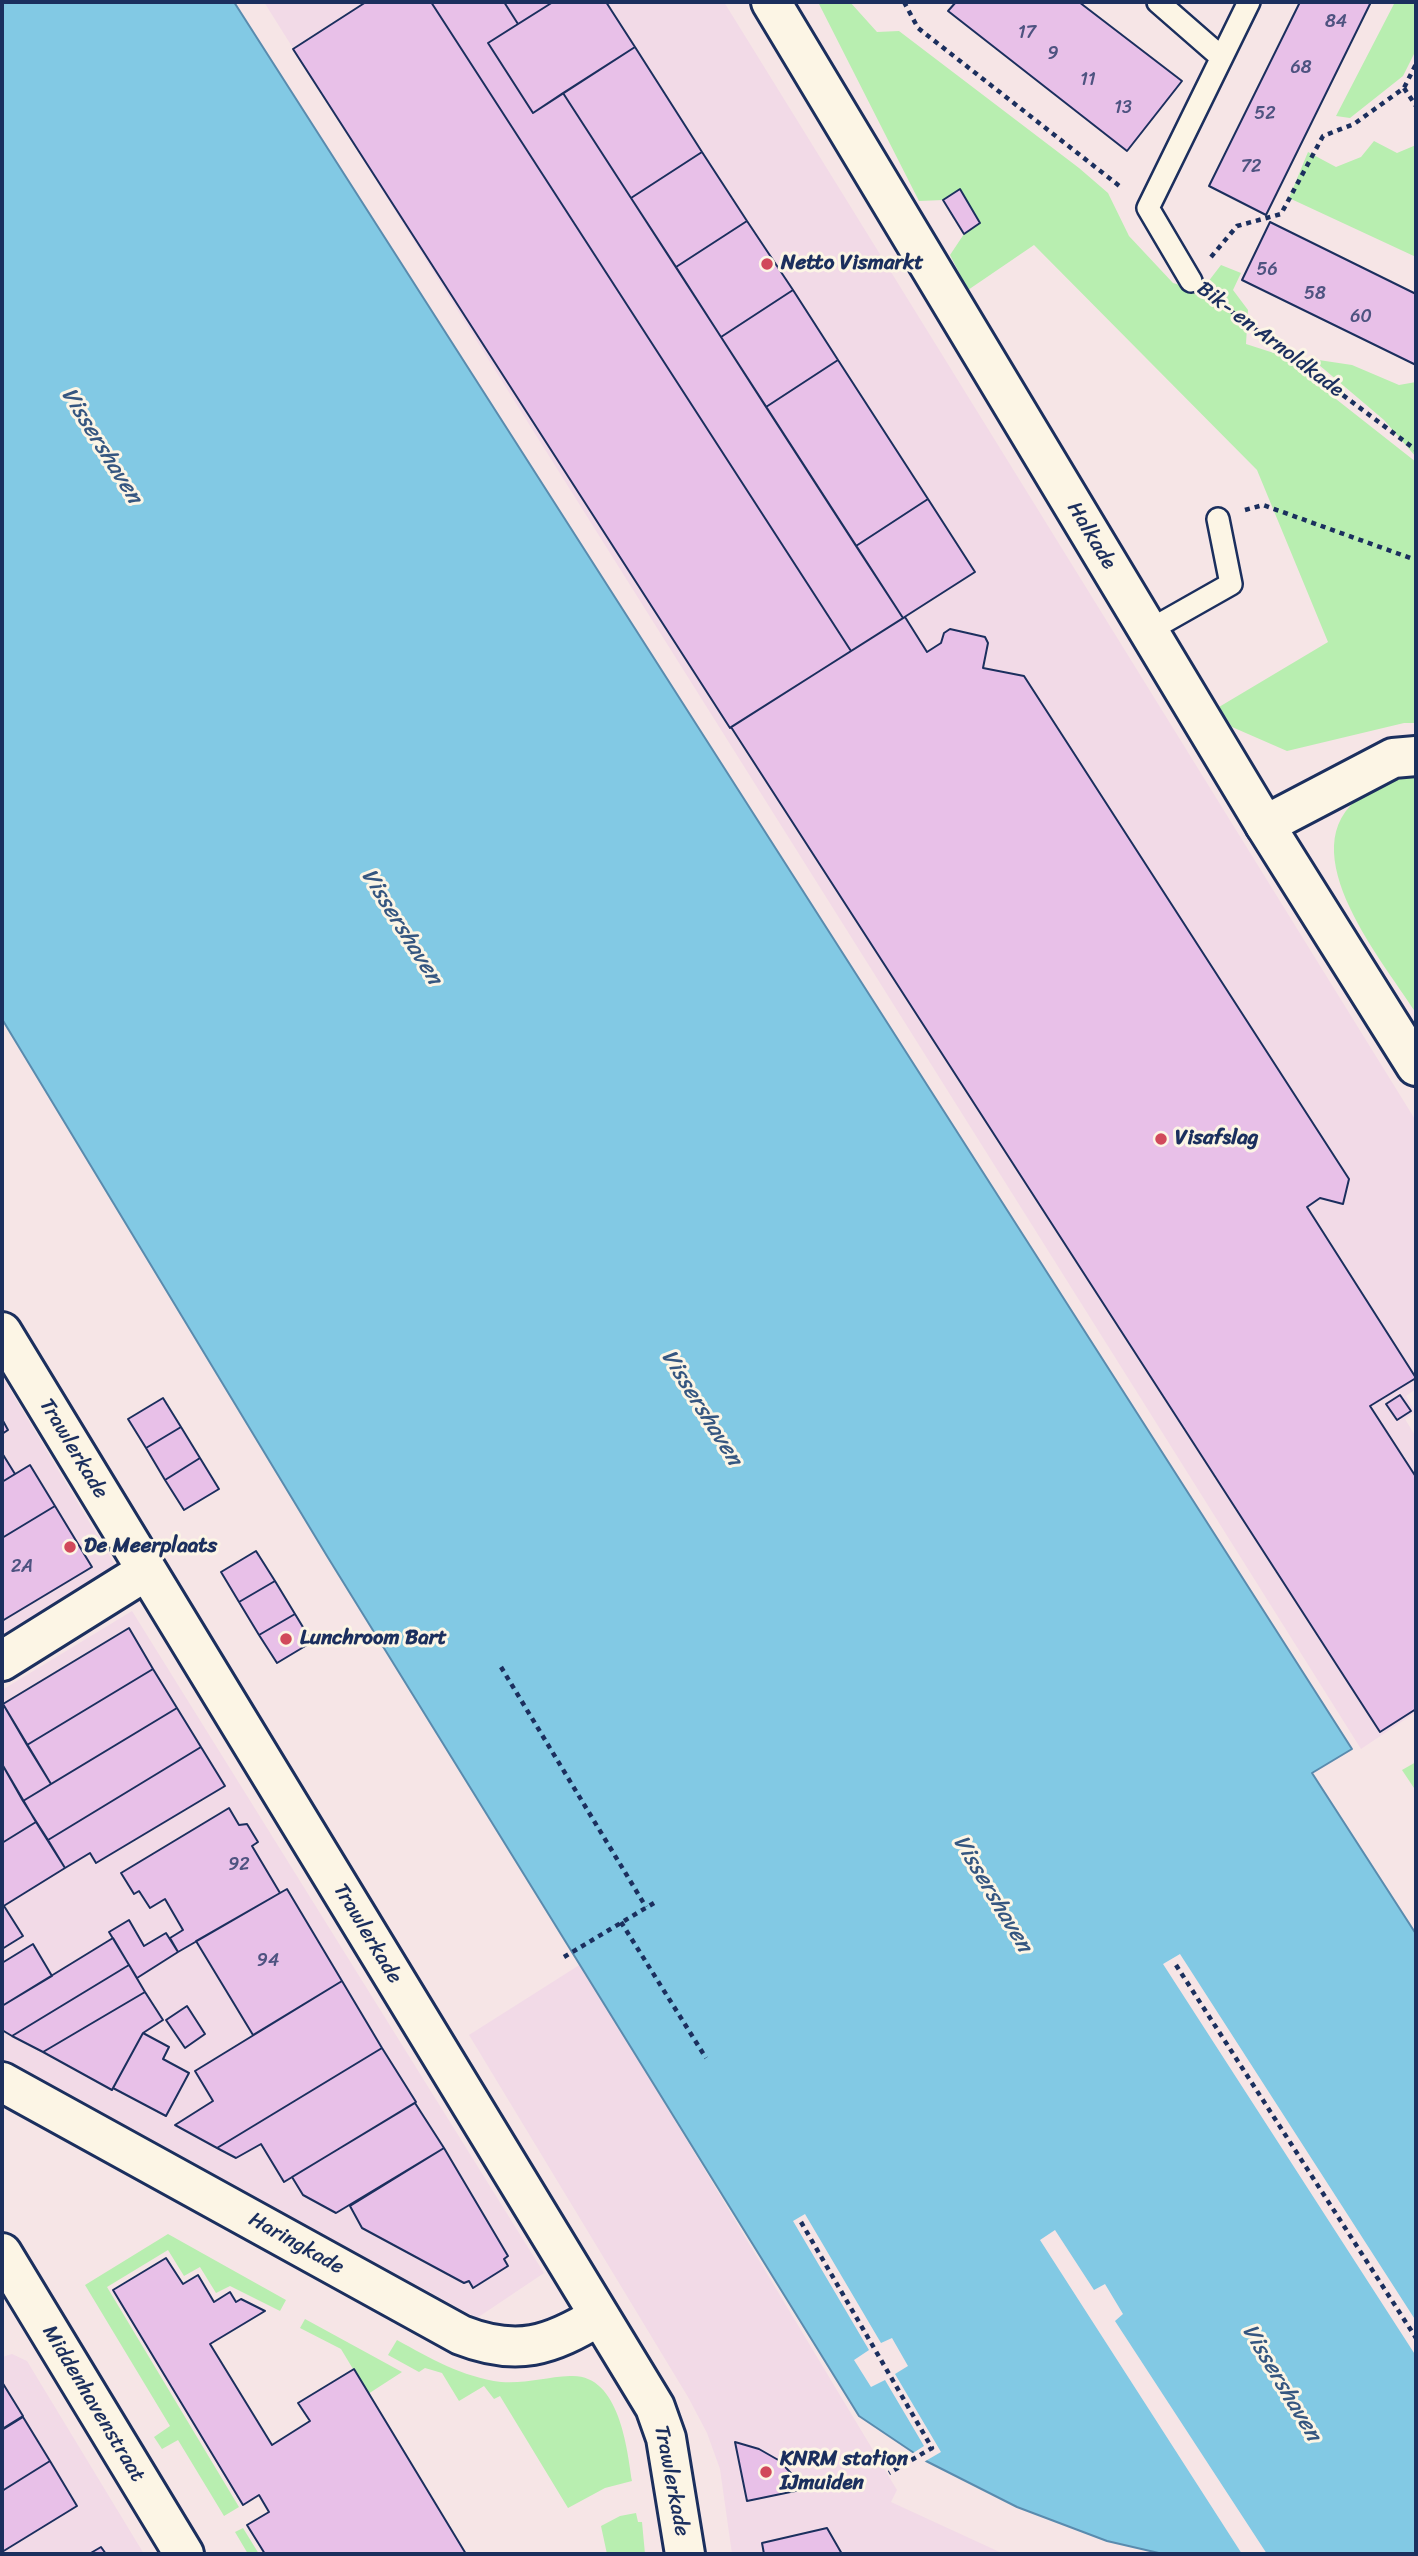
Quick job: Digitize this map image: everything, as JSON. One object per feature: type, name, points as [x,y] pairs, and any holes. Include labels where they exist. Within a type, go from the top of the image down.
[{"type":"street","name":"Halkade","points":[[771,2],[1265,825],[1416,1066]]},
{"type":"street","points":[[1265,825],[1405,757]]},
{"type":"street","name":"Trawlerkade","points":[[2,1332],[662,2421],[685,2554]]},
{"type":"street","points":[[2,1661],[146,1571]]},
{"type":"street","name":"Haringkade","points":[[2,2082],[450,2328],[482,2343],[505,2347],[546,2344],[599,2316]]},
{"type":"street","name":"Middenhavenstraat","points":[[2,2253],[16,2308],[184,2554]]},
{"type":"lane","points":[[1158,2],[1221,57]]},
{"type":"lane","points":[[1148,208],[1249,2]]},
{"type":"lane","name":"Bik- en Arnoldkade","points":[[1148,208],[1191,281]]},
{"type":"lane","points":[[1148,631],[1231,584],[1218,519]]},
{"type":"path","points":[[904,2],[918,28],[1148,208]]},
{"type":"path","points":[[1191,281],[1237,226],[1281,214],[1322,136],[1354,124],[1404,88],[1416,64]]},
{"type":"path","points":[[1404,88],[1416,106]]},
{"type":"path","name":"Bik- en Arnoldkade","points":[[1191,281],[1416,450]]},
{"type":"path","points":[[1218,519],[1263,505],[1416,560]]},
{"type":"path","points":[[501,1667],[646,1907]]},
{"type":"path","points":[[564,1957],[654,1903]]},
{"type":"path","points":[[621,1922],[706,2058]]},
{"type":"path","points":[[1176,1965],[1416,2338]]},
{"type":"path","points":[[801,2222],[932,2448],[890,2473]]},
{"type":"shaded area","points":[[264,2],[724,2],[1416,1121],[1416,1389],[1406,1396],[1415,1412],[1405,1419],[1416,1437],[1416,1712],[1361,1749]]},
{"type":"shaded area","points":[[2,1376],[115,1565],[2,1638]]},
{"type":"shaded area","points":[[132,1611],[544,2273],[477,2318],[2,2060],[2,1690]]},
{"type":"shaded area","points":[[581,1964],[897,2490],[891,2502],[1004,2554],[732,2554],[720,2469],[707,2433],[688,2397],[469,2035]]},
{"type":"shaded area","points":[[12,2354],[27,2361],[144,2554],[2,2554],[2,2357]]},
{"type":"green space","points":[[818,2],[850,2],[877,32],[899,31],[1079,168],[1108,193],[1129,236],[1173,283],[1201,291],[1221,265],[1241,273],[1233,290],[1248,310],[1246,344],[1280,355],[1416,462],[1416,723],[1404,723],[1287,751],[1232,727],[1219,707],[1328,642],[1257,470],[1034,245],[968,290],[950,255],[964,234],[980,223],[960,189],[943,200],[919,201]]},
{"type":"green space","points":[[1395,2],[1416,2],[1416,50],[1403,76],[1350,118],[1336,116]]},
{"type":"green space","points":[[1374,141],[1397,153],[1416,145],[1416,257],[1289,198],[1308,152],[1336,167],[1361,157]]},
{"type":"green space","points":[[1312,359],[1352,365],[1399,385],[1416,382],[1416,457],[1384,420]]},
{"type":"green space","points":[[1416,772],[1416,1013],[1381,962],[1346,900],[1336,868],[1335,838],[1345,812],[1371,790]]},
{"type":"green space","points":[[1416,1762],[1416,1791],[1402,1770]]},
{"type":"green space","points":[[168,2234],[286,2300],[280,2311],[230,2286],[216,2293],[200,2267],[184,2276],[168,2250],[107,2287],[239,2507],[224,2516],[178,2440],[162,2449],[154,2437],[170,2426],[85,2285]]},
{"type":"green space","points":[[305,2319],[402,2372],[368,2394],[341,2349],[300,2328]]},
{"type":"green space","points":[[397,2340],[447,2366],[473,2376],[501,2382],[570,2376],[587,2378],[600,2386],[618,2415],[632,2481],[605,2488],[568,2508],[500,2396],[494,2399],[484,2386],[459,2401],[442,2373],[425,2368],[419,2372],[388,2355]]},
{"type":"green space","points":[[636,2513],[638,2522],[642,2522],[645,2554],[607,2554],[601,2526],[620,2516]]},
{"type":"green space","points":[[243,2528],[259,2554],[248,2554],[235,2532]]},
{"type":"water","name":"Vissershaven","points":[[2,2],[234,2],[1352,1749],[1312,1773],[1416,1934],[1416,2554],[1163,2554],[1107,2541],[1017,2507],[926,2461],[859,2416],[327,1556],[2,1019]]},
{"type":"pier","points":[[1180,1954],[1416,2321],[1416,2356],[1163,1964]]},
{"type":"pier","points":[[805,2214],[881,2343],[892,2338],[908,2366],[895,2374],[941,2452],[922,2463],[910,2455],[924,2446],[885,2380],[871,2387],[854,2360],[869,2350],[793,2221]]},
{"type":"pier","points":[[1055,2230],[1094,2290],[1105,2284],[1123,2314],[1115,2321],[1267,2554],[1242,2554],[1040,2240]]},
{"type":"building","points":[[366,2],[431,2],[851,651],[730,728],[293,49]]},
{"type":"building","points":[[431,2],[504,2],[518,24],[488,43],[533,113],[563,93],[903,618],[851,651]]},
{"type":"building","points":[[504,2],[553,2],[518,24]]},
{"type":"building","points":[[553,2],[606,2],[635,47],[533,113],[488,43]]},
{"type":"building","points":[[956,2],[1079,2],[1182,81],[1127,151],[948,11]]},
{"type":"building","points":[[1300,2],[1371,2],[1266,215],[1209,186]]},
{"type":"building","points":[[635,47],[702,152],[631,198],[563,93]]},
{"type":"building","points":[[702,152],[747,221],[676,267],[631,198]]},
{"type":"building","points":[[960,189],[980,223],[964,234],[943,200]]},
{"type":"building","points":[[747,221],[793,290],[721,337],[676,267]]},
{"type":"building","points":[[1270,222],[1416,294],[1416,365],[1242,280]]},
{"type":"building","points":[[793,290],[838,360],[766,407],[721,337]]},
{"type":"building","points":[[838,360],[928,499],[856,546],[766,407]]},
{"type":"building","points":[[928,499],[975,572],[903,618],[856,546]]},
{"type":"building","name":"Visafslag","points":[[905,617],[927,652],[941,643],[944,633],[950,629],[985,637],[988,643],[983,668],[1024,676],[1349,1179],[1343,1204],[1320,1198],[1307,1207],[1416,1378],[1370,1406],[1416,1477],[1416,1709],[1380,1732],[731,727]]},
{"type":"building","points":[[1400,1395],[1411,1411],[1397,1420],[1386,1404]]},
{"type":"building","points":[[163,1398],[181,1427],[146,1448],[128,1419]]},
{"type":"building","points":[[2,1419],[8,1430],[2,1434]]},
{"type":"building","points":[[181,1427],[200,1458],[165,1480],[146,1448]]},
{"type":"building","points":[[2,1453],[15,1474],[2,1482]]},
{"type":"building","points":[[200,1458],[219,1489],[184,1510],[165,1480]]},
{"type":"building","points":[[30,1465],[55,1506],[2,1538],[2,1482]]},
{"type":"building","points":[[55,1506],[92,1567],[2,1621],[2,1538]]},
{"type":"building","points":[[256,1551],[275,1581],[239,1602],[221,1572]]},
{"type":"building","points":[[275,1581],[295,1614],[259,1635],[239,1602]]},
{"type":"building","name":"Lunchroom Bart","points":[[295,1614],[312,1642],[277,1663],[259,1635]]},
{"type":"building","points":[[129,1628],[153,1669],[27,1745],[3,1704]]},
{"type":"building","points":[[153,1669],[177,1708],[51,1784],[27,1745]]},
{"type":"building","points":[[3,1704],[51,1784],[23,1801],[2,1764]]},
{"type":"building","points":[[177,1708],[201,1747],[48,1840],[23,1801]]},
{"type":"building","points":[[201,1747],[225,1786],[96,1863],[90,1853],[65,1868],[48,1840]]},
{"type":"building","points":[[2,1764],[36,1822],[2,1843]]},
{"type":"building","points":[[229,1808],[239,1825],[247,1824],[258,1842],[252,1846],[280,1893],[178,1952],[170,1938],[183,1930],[165,1899],[150,1908],[139,1891],[134,1894],[121,1873]]},
{"type":"building","points":[[36,1822],[65,1868],[2,1907],[2,1843]]},
{"type":"building","points":[[287,1889],[342,1981],[253,2035],[196,1941]]},
{"type":"building","points":[[4,1906],[23,1936],[2,1949],[2,1907]]},
{"type":"building","points":[[129,1920],[144,1946],[166,1933],[178,1952],[137,1978],[109,1932]]},
{"type":"building","points":[[113,1938],[129,1965],[12,2036],[2,2030],[2,2006]]},
{"type":"building","points":[[33,1944],[52,1976],[2,2006],[2,1963]]},
{"type":"building","points":[[129,1965],[145,1992],[43,2052],[12,2036]]},
{"type":"building","points":[[342,1981],[382,2048],[217,2148],[175,2125],[213,2101],[195,2071]]},
{"type":"building","points":[[145,1992],[163,2020],[143,2033],[112,2090],[43,2052]]},
{"type":"building","points":[[187,2006],[205,2034],[185,2048],[166,2020]]},
{"type":"building","points":[[143,2033],[169,2047],[163,2059],[189,2073],[166,2116],[113,2088]]},
{"type":"building","points":[[382,2048],[416,2102],[284,2182],[261,2144],[236,2158],[217,2148]]},
{"type":"building","points":[[415,2103],[444,2148],[336,2213],[303,2195],[292,2177]]},
{"type":"building","points":[[444,2148],[508,2256],[504,2259],[508,2266],[473,2288],[469,2281],[464,2283],[362,2228],[350,2206]]},
{"type":"building","points":[[166,2258],[183,2284],[198,2275],[214,2302],[230,2292],[236,2302],[241,2299],[265,2311],[210,2344],[272,2445],[310,2421],[298,2403],[354,2369],[466,2554],[265,2554],[247,2525],[269,2512],[259,2495],[243,2505],[113,2290]]},
{"type":"building","points":[[2,2382],[23,2416],[2,2429]]},
{"type":"building","points":[[23,2417],[50,2461],[2,2491],[2,2430]]},
{"type":"building","name":"KNRM station IJmuiden","points":[[735,2442],[759,2449],[780,2461],[805,2489],[747,2501]]},
{"type":"building","points":[[50,2461],[77,2506],[2,2552],[2,2491]]},
{"type":"building","points":[[827,2528],[842,2554],[764,2554],[762,2543]]},
{"type":"building","points":[[101,2547],[106,2554],[89,2554]]},
{"type":"place","name":"Netto Vismarkt","points":[[767,264]]},
{"type":"place","name":"Visafslag","points":[[1161,1139]]},
{"type":"place","name":"De Meerplaats","points":[[70,1547]]},
{"type":"place","name":"Lunchroom Bart","points":[[286,1639]]},
{"type":"place","name":"KNRM station IJmuiden","points":[[766,2472]]}]
